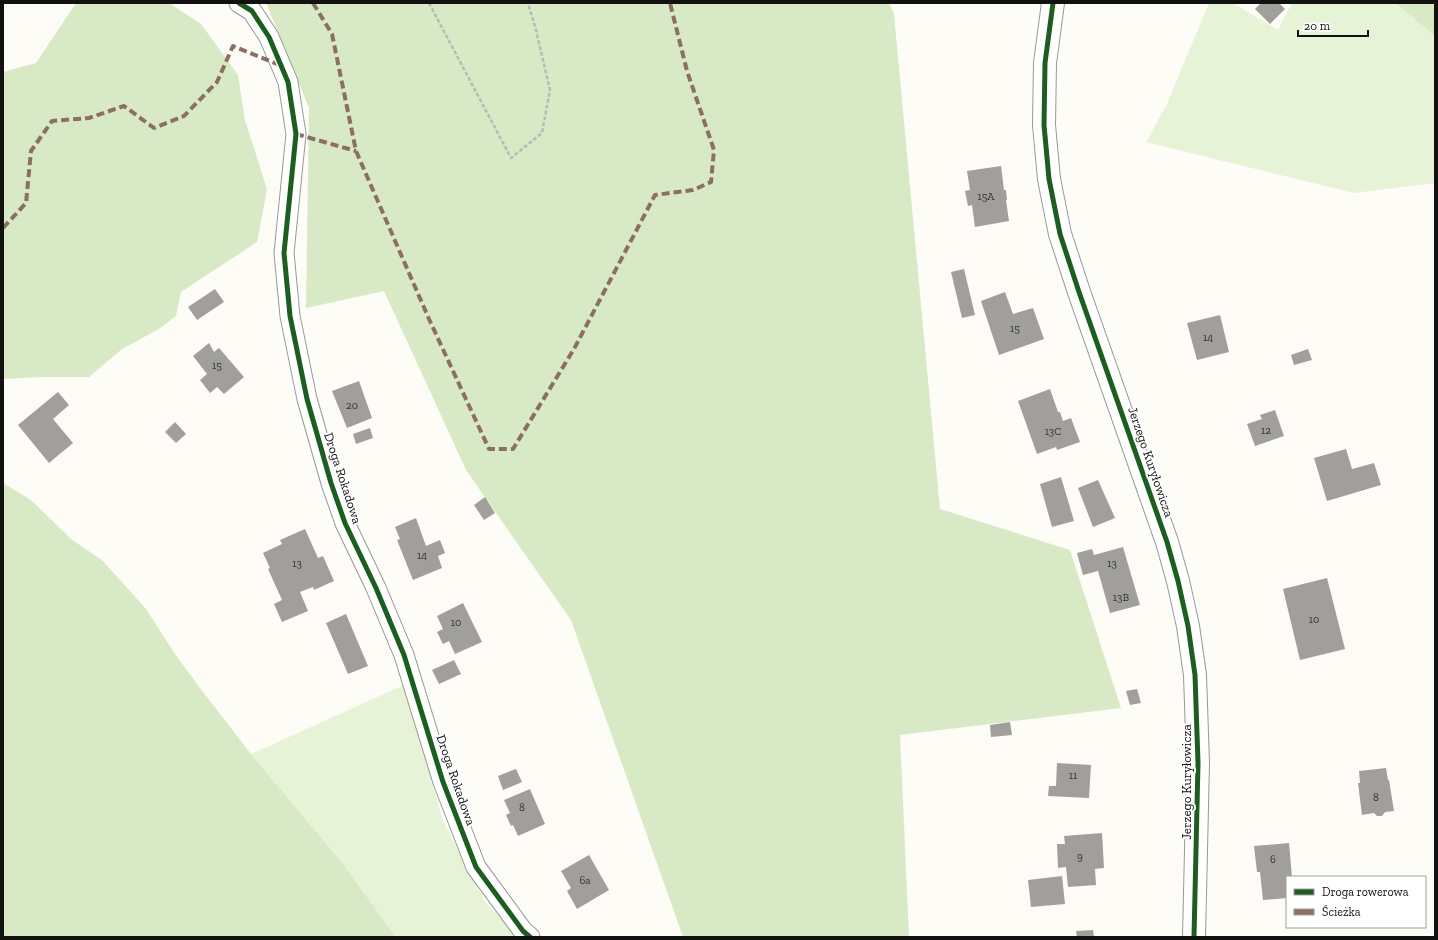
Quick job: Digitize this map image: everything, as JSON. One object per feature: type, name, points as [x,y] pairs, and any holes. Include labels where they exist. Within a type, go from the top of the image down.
[{"type":"street","name":"Droga Rokadowa","points":[[240,3],[252,10],[269,37],[288,82],[296,134],[284,253],[290,316],[307,399],[331,484],[345,523],[376,588],[404,655],[443,782],[476,867],[530,937]]},
{"type":"street","name":"Jerzego Kuryłowicza","points":[[1053,3],[1044,63],[1044,125],[1049,179],[1059,226],[1079,292],[1167,542],[1178,581],[1188,626],[1195,675],[1198,729],[1194,937]]},
{"type":"path","points":[[429,3],[512,158],[542,133],[550,90],[528,3]]},
{"type":"green space","points":[[76,3],[169,3],[201,24],[238,75],[245,120],[267,189],[257,242],[181,292],[176,316],[159,329],[122,349],[89,377],[3,379],[3,72],[36,63]]},
{"type":"green space","points":[[264,3],[889,3],[894,14],[940,509],[1070,550],[1121,708],[900,735],[909,937],[683,937],[571,620],[466,470],[384,291],[306,308],[309,108],[267,5]]},
{"type":"green space","points":[[1209,3],[1233,3],[1278,30],[1292,3],[1395,3],[1435,36],[1435,183],[1354,193],[1146,142],[1166,106]]},
{"type":"green space","points":[[1395,3],[1435,3],[1435,36]]},
{"type":"green space","points":[[3,483],[31,500],[71,539],[103,561],[146,609],[175,654],[203,692],[251,754],[340,860],[396,937],[3,937]]},
{"type":"green space","points":[[404,685],[443,821],[485,902],[519,937],[396,937],[340,860],[251,754]]},
{"type":"building","points":[[1261,3],[1279,3],[1285,9],[1270,24],[1255,9]]},
{"type":"building","points":[[1001,166],[1004,190],[1006,190],[1009,221],[975,227],[972,205],[968,206],[965,191],[970,190],[967,171]]},
{"type":"building","points":[[964,269],[975,315],[962,318],[951,272]]},
{"type":"building","points":[[215,289],[224,302],[197,320],[188,307]]},
{"type":"building","points":[[1005,292],[1013,314],[1033,308],[1044,339],[999,355],[981,301]]},
{"type":"building","points":[[1220,315],[1229,352],[1197,360],[1187,323]]},
{"type":"building","points":[[209,343],[214,352],[219,348],[244,377],[224,394],[217,387],[210,393],[200,380],[207,374],[193,356]]},
{"type":"building","points":[[1308,349],[1312,360],[1294,365],[1291,355]]},
{"type":"building","points":[[359,381],[372,418],[347,428],[332,391]]},
{"type":"building","points":[[1050,389],[1058,412],[1060,412],[1063,421],[1071,418],[1080,442],[1057,450],[1056,447],[1037,454],[1018,401]]},
{"type":"building","points":[[58,392],[69,405],[53,419],[73,443],[49,463],[18,425]]},
{"type":"building","points":[[1275,410],[1284,436],[1255,446],[1247,424],[1262,419],[1260,415]]},
{"type":"building","points":[[175,422],[186,434],[176,443],[165,432]]},
{"type":"building","points":[[370,428],[373,438],[356,444],[353,434]]},
{"type":"building","points":[[1346,449],[1352,469],[1374,463],[1381,485],[1327,501],[1314,458]]},
{"type":"building","points":[[1061,477],[1074,521],[1052,527],[1040,484]]},
{"type":"building","points":[[1098,480],[1115,518],[1093,527],[1078,488]]},
{"type":"building","points":[[485,497],[495,513],[484,520],[474,505]]},
{"type":"building","points":[[416,518],[426,546],[440,540],[445,553],[438,556],[442,568],[413,580],[397,540],[400,539],[395,527]]},
{"type":"building","points":[[305,529],[318,558],[323,556],[334,581],[314,590],[313,587],[300,592],[308,611],[282,622],[274,604],[282,600],[268,569],[270,568],[263,553],[282,544],[280,540]]},
{"type":"building","points":[[1123,547],[1140,605],[1110,613],[1098,571],[1083,575],[1077,553],[1092,549],[1094,555]]},
{"type":"building","points":[[1327,578],[1345,649],[1300,660],[1283,589]]},
{"type":"building","points":[[463,603],[482,642],[455,654],[449,641],[443,644],[437,632],[443,629],[437,616]]},
{"type":"building","points":[[346,614],[368,666],[348,674],[326,623]]},
{"type":"building","points":[[454,660],[461,674],[439,684],[432,670]]},
{"type":"building","points":[[1137,689],[1141,703],[1130,705],[1126,691]]},
{"type":"building","points":[[1010,722],[1012,735],[991,737],[990,725]]},
{"type":"building","points":[[1057,763],[1091,765],[1089,798],[1048,796],[1049,786],[1056,786]]},
{"type":"building","points":[[1386,768],[1394,811],[1385,812],[1382,816],[1377,816],[1374,813],[1362,815],[1358,783],[1360,783],[1359,771]]},
{"type":"building","points":[[516,769],[522,782],[503,790],[498,776]]},
{"type":"building","points":[[530,789],[545,824],[518,836],[506,815],[510,813],[504,800]]},
{"type":"building","points":[[1102,833],[1104,868],[1095,869],[1096,885],[1068,887],[1066,867],[1058,868],[1057,844],[1065,844],[1064,836]]},
{"type":"building","points":[[1289,843],[1292,876],[1286,876],[1286,898],[1263,900],[1260,872],[1257,872],[1254,846]]},
{"type":"building","points":[[589,855],[609,890],[577,909],[567,891],[571,888],[561,871]]},
{"type":"building","points":[[1062,876],[1065,904],[1031,907],[1028,880]]},
{"type":"building","points":[[1093,930],[1094,937],[1077,937],[1076,931]]},
{"type":"marked path","points":[[313,3],[332,34],[356,151],[429,319],[489,449],[513,449],[574,349],[655,195],[693,190],[711,182],[714,150],[687,71],[670,3]]},
{"type":"marked path","points":[[3,228],[26,203],[31,151],[52,121],[89,118],[124,106],[154,128],[184,116],[217,82],[233,46],[282,66]]},
{"type":"marked path","points":[[296,134],[356,151]]},
{"type":"cycle path","points":[[239,3],[252,11],[269,37],[288,82],[296,134],[284,253],[290,316],[307,399],[331,483],[345,523],[376,588],[404,655],[443,782],[476,867],[523,931],[530,937]]},
{"type":"cycle path","points":[[1053,3],[1045,63],[1044,125],[1049,179],[1060,234],[1167,542],[1178,581],[1188,626],[1195,675],[1198,763],[1194,937]]}]
